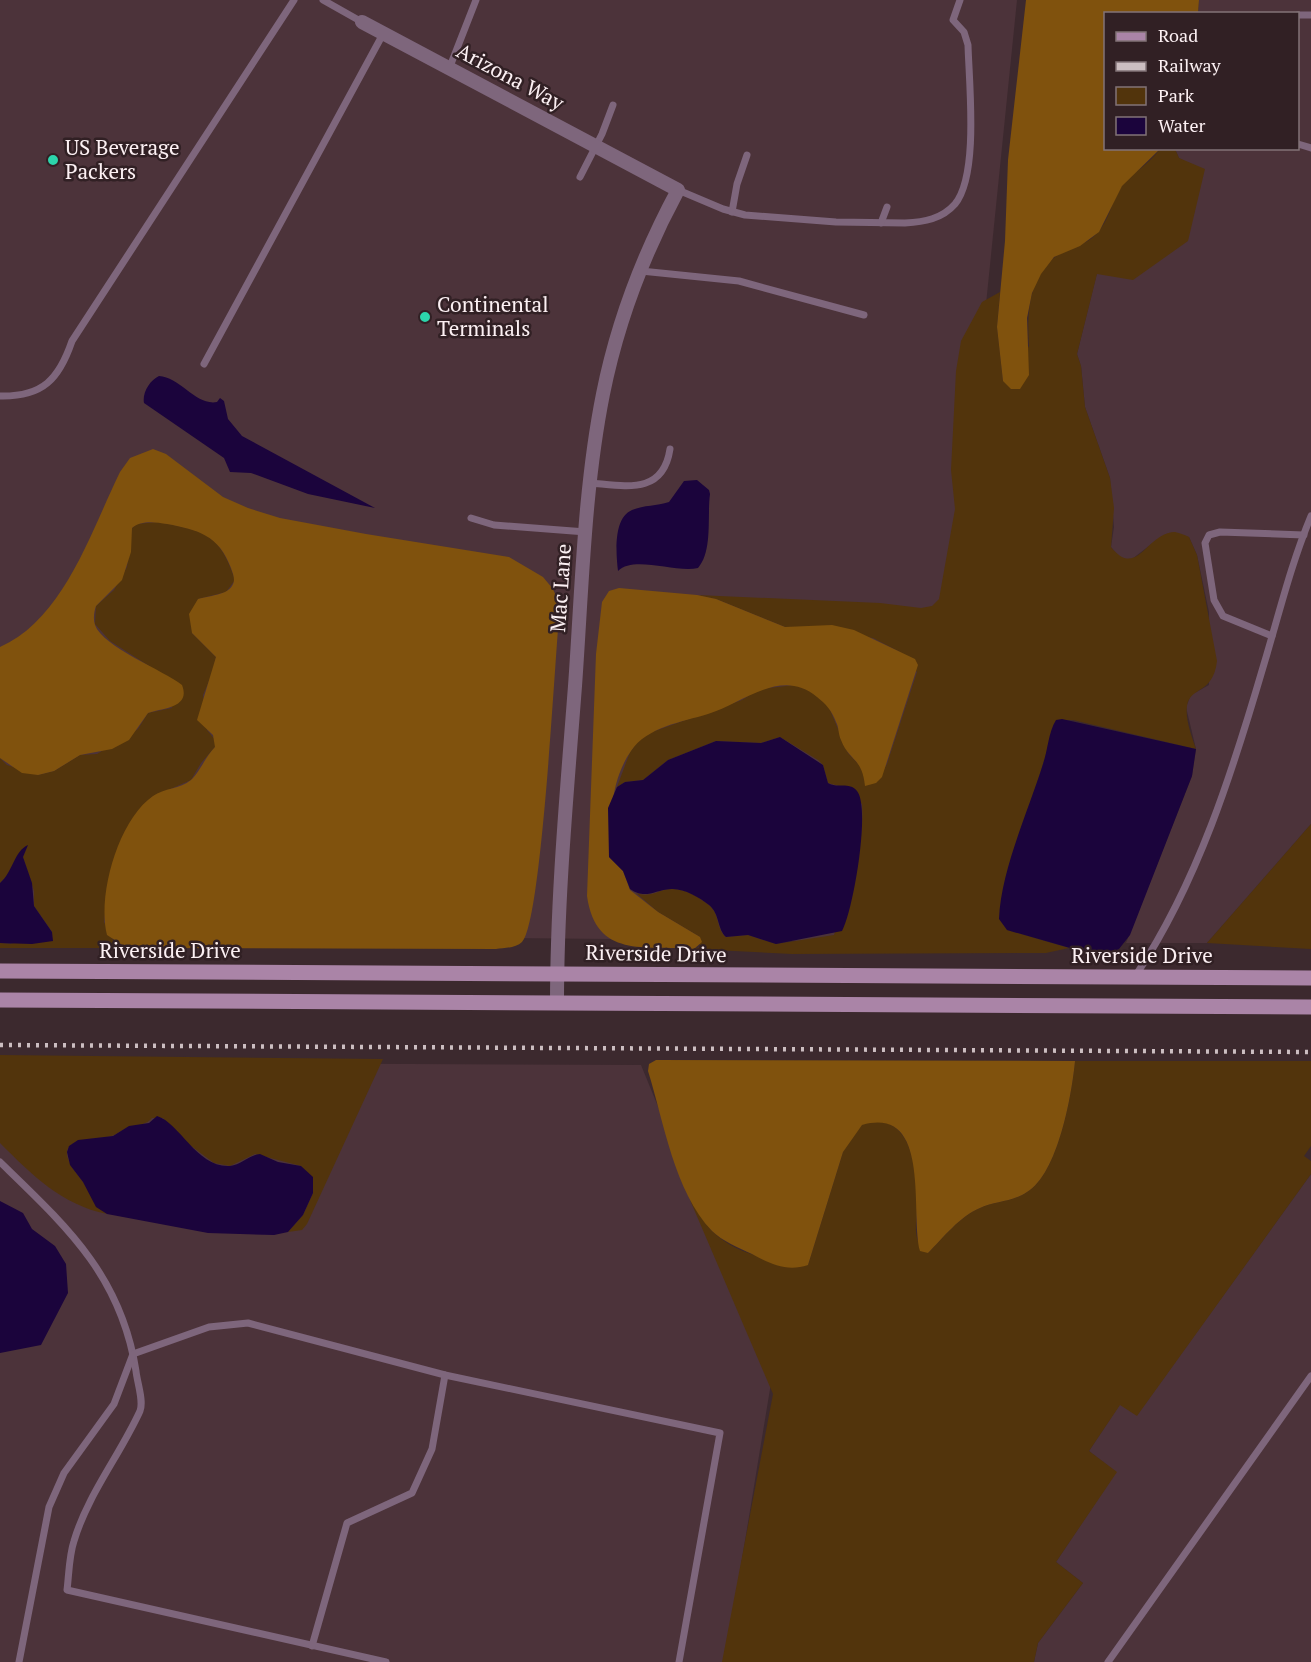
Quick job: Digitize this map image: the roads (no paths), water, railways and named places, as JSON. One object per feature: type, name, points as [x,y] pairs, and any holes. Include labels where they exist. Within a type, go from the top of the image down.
[{"type":"main road","name":"Riverside Drive","points":[[0,971],[1311,978]]},
{"type":"main road","points":[[0,1000],[1311,1007]]},
{"type":"street","name":"Arizona Way","points":[[362,22],[678,190]]},
{"type":"street","name":"Mac Lane","points":[[558,1003],[586,531],[596,435],[609,366],[641,271],[678,190]]},
{"type":"lane","points":[[0,396],[22,395],[52,381],[61,371],[72,341],[294,0]]},
{"type":"lane","name":"Arizona Way","points":[[322,0],[362,22]]},
{"type":"lane","points":[[449,69],[476,0]]},
{"type":"lane","points":[[678,190],[732,212],[756,216],[881,223],[915,223],[934,219],[956,203],[965,187],[968,169],[970,126],[968,45],[963,32],[953,20],[960,0]]},
{"type":"lane","points":[[204,364],[383,34]]},
{"type":"lane","points":[[580,177],[596,147],[613,105]]},
{"type":"lane","points":[[732,212],[747,155]]},
{"type":"lane","points":[[881,223],[887,207]]},
{"type":"lane","points":[[641,271],[739,281],[864,315]]},
{"type":"lane","points":[[591,483],[642,485],[663,471],[670,448]]},
{"type":"lane","points":[[1135,977],[1158,943],[1181,895],[1226,786],[1311,516]]},
{"type":"lane","points":[[471,518],[494,525],[586,531]]},
{"type":"lane","points":[[1272,636],[1223,616],[1214,600],[1205,543],[1209,535],[1220,532],[1304,535]]},
{"type":"lane","points":[[0,1162],[65,1227],[97,1264],[117,1303],[133,1354],[141,1408],[100,1482],[74,1542],[67,1590],[381,1662]]},
{"type":"lane","points":[[19,1662],[48,1507],[64,1473],[114,1404],[133,1354],[209,1327],[248,1323],[446,1375],[720,1433],[678,1662]]},
{"type":"lane","points":[[312,1646],[347,1523],[412,1492],[432,1449],[446,1375]]},
{"type":"lane","points":[[1108,1662],[1311,1377]]},
{"type":"water","points":[[159,376],[174,381],[202,400],[217,402],[220,398],[224,401],[228,419],[242,436],[375,508],[308,494],[251,473],[230,472],[224,458],[144,403],[147,387]]},
{"type":"water","points":[[697,480],[709,490],[710,494],[708,543],[703,561],[698,568],[634,564],[618,571],[617,537],[626,514],[637,508],[669,502],[684,481]]},
{"type":"water","points":[[1062,719],[1196,749],[1192,776],[1130,935],[1119,949],[1110,953],[1084,952],[1007,930],[999,919],[1005,881],[1016,841],[1043,764],[1051,730],[1056,720]]},
{"type":"water","points":[[780,737],[823,765],[828,783],[854,788],[861,801],[859,860],[851,903],[842,931],[776,944],[748,935],[726,937],[713,909],[691,894],[671,889],[641,894],[630,889],[623,871],[609,857],[608,808],[617,787],[625,782],[643,780],[668,760],[716,741],[761,743]]},
{"type":"water","points":[[28,845],[23,857],[32,883],[34,906],[52,932],[53,941],[32,944],[0,943],[0,883],[20,852]]},
{"type":"water","points":[[157,1116],[173,1127],[198,1153],[218,1165],[234,1165],[260,1154],[278,1162],[301,1166],[313,1177],[313,1193],[303,1215],[288,1232],[274,1235],[208,1233],[107,1214],[96,1207],[83,1182],[70,1165],[67,1152],[69,1146],[78,1140],[113,1136],[129,1126],[149,1123]]},
{"type":"water","points":[[0,1201],[23,1213],[32,1229],[55,1246],[66,1264],[68,1293],[41,1345],[0,1353]]},
{"type":"railway","points":[[0,1045],[1311,1052]]},
{"type":"place","name":"US Beverage Packers","points":[[53,160]]},
{"type":"place","name":"Continental Terminals","points":[[425,317]]}]
